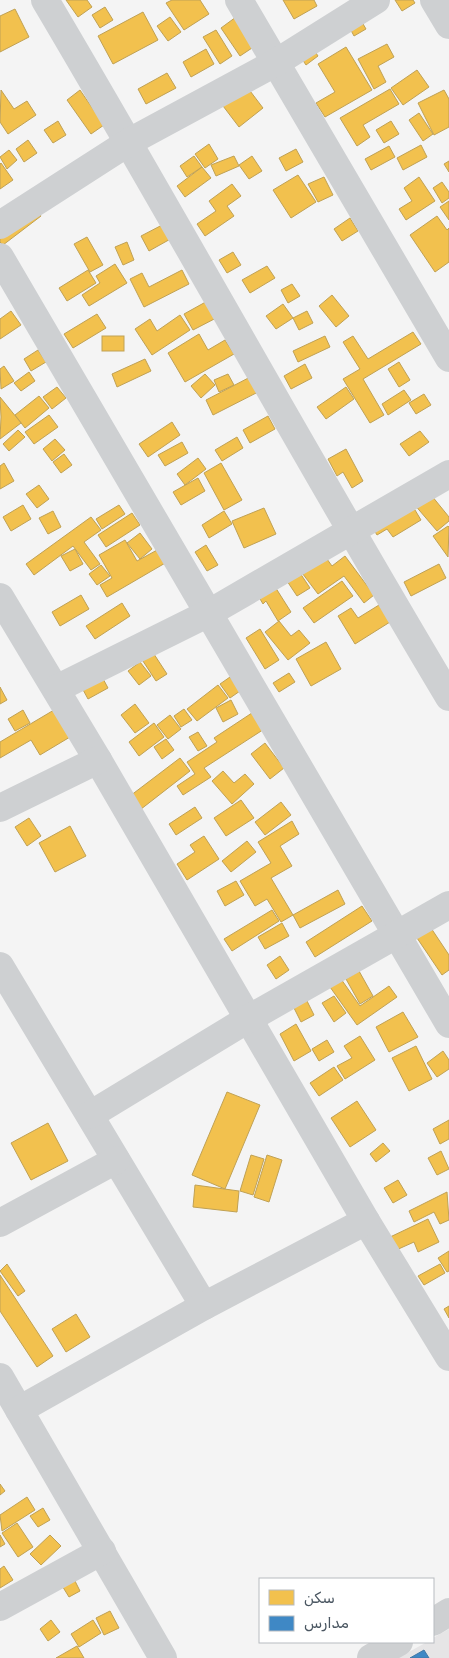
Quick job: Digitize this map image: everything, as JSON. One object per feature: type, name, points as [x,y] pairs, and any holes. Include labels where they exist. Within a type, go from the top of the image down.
[{"type":"street","points":[[45,0],[129,142],[350,532],[449,697]]},
{"type":"street","points":[[239,0],[449,358]]},
{"type":"street","points":[[0,225],[129,142],[277,62],[376,0]]},
{"type":"street","points":[[434,0],[449,25]]},
{"type":"street","points":[[0,257],[449,1024]]},
{"type":"street","points":[[56,689],[209,613],[449,474]]},
{"type":"street","points":[[0,597],[98,760],[366,1221],[448,1351]]},
{"type":"street","points":[[0,808],[98,760]]},
{"type":"street","points":[[90,1115],[248,1019],[449,905]]},
{"type":"street","points":[[0,966],[204,1306]]},
{"type":"street","points":[[0,1224],[116,1160]]},
{"type":"street","points":[[19,1410],[204,1306],[366,1221]]},
{"type":"street","points":[[0,1377],[163,1658]]},
{"type":"street","points":[[0,1607],[102,1551]]},
{"type":"street","points":[[434,1621],[449,1612]]},
{"type":"street","points":[[371,1658],[397,1643]]},
{"type":"shaded area","points":[[449,1629],[449,1658],[398,1658],[425,1643],[434,1643],[434,1637]]},
{"type":"building: سكن","points":[[66,0],[87,0],[92,7],[78,17]]},
{"type":"building: سكن","points":[[172,0],[200,0],[209,14],[184,30],[166,3]]},
{"type":"building: سكن","points":[[283,0],[314,0],[317,6],[294,19]]},
{"type":"building: سكن","points":[[395,0],[413,0],[415,3],[402,11]]},
{"type":"building: سكن","points":[[105,7],[113,20],[100,28],[92,15]]},
{"type":"building: سكن","points":[[15,9],[29,37],[0,52],[0,16]]},
{"type":"building: سكن","points":[[143,12],[158,40],[113,64],[98,36]]},
{"type":"building: سكن","points":[[356,12],[366,29],[354,36],[345,19]]},
{"type":"building: سكن","points":[[170,17],[181,32],[168,41],[157,26]]},
{"type":"building: سكن","points":[[236,17],[255,46],[240,56],[221,28]]},
{"type":"building: سكن","points":[[216,30],[232,56],[220,64],[203,37]]},
{"type":"building: سكن","points":[[310,44],[318,56],[306,65],[298,53]]},
{"type":"building: سكن","points":[[387,44],[394,57],[378,66],[386,82],[374,89],[358,59]]},
{"type":"building: سكن","points":[[346,47],[372,90],[325,117],[316,103],[335,92],[318,64]]},
{"type":"building: سكن","points":[[206,49],[214,64],[191,77],[183,62]]},
{"type":"building: سكن","points":[[417,70],[429,87],[403,105],[391,88]]},
{"type":"building: سكن","points":[[167,73],[176,88],[146,104],[138,89]]},
{"type":"building: سكن","points":[[244,83],[263,108],[239,127],[220,102]]},
{"type":"building: سكن","points":[[390,89],[399,104],[363,125],[370,137],[357,146],[340,118]]},
{"type":"building: سكن","points":[[1,90],[14,109],[27,101],[36,115],[8,134],[0,122]]},
{"type":"building: سكن","points":[[80,90],[104,125],[91,134],[67,100]]},
{"type":"building: سكن","points":[[444,90],[449,99],[449,127],[434,135],[418,103]]},
{"type":"building: سكن","points":[[419,113],[433,134],[423,141],[409,120]]},
{"type":"building: سكن","points":[[58,121],[66,135],[53,143],[44,130]]},
{"type":"building: سكن","points":[[391,121],[399,134],[384,143],[376,130]]},
{"type":"building: سكن","points":[[28,140],[37,153],[24,162],[16,149]]},
{"type":"building: سكن","points":[[209,144],[218,159],[205,168],[195,154]]},
{"type":"building: سكن","points":[[421,145],[427,157],[403,170],[397,158]]},
{"type":"building: سكن","points":[[389,146],[395,157],[371,170],[365,159]]},
{"type":"building: سكن","points":[[296,149],[303,162],[286,171],[279,158]]},
{"type":"building: سكن","points":[[9,150],[17,160],[7,169],[0,157]]},
{"type":"building: سكن","points":[[194,156],[202,167],[187,177],[180,166]]},
{"type":"building: سكن","points":[[234,156],[239,166],[216,176],[211,165]]},
{"type":"building: سكن","points":[[252,156],[262,171],[249,179],[239,165]]},
{"type":"building: سكن","points":[[449,161],[449,172],[444,164]]},
{"type":"building: سكن","points":[[0,164],[13,180],[0,189]]},
{"type":"building: سكن","points":[[202,167],[211,178],[185,197],[177,186]]},
{"type":"building: سكن","points":[[298,175],[316,202],[291,218],[273,190]]},
{"type":"building: سكن","points":[[324,177],[333,195],[318,202],[308,184]]},
{"type":"building: سكن","points":[[419,177],[435,201],[406,220],[399,209],[412,201],[404,188]]},
{"type":"building: سكن","points":[[442,182],[449,192],[449,198],[442,203],[433,188]]},
{"type":"building: سكن","points":[[232,184],[241,196],[227,206],[234,216],[205,236],[197,224],[216,211],[209,201]]},
{"type":"building: سكن","points":[[27,198],[41,216],[3,245],[0,242],[0,220]]},
{"type":"building: سكن","points":[[449,201],[449,220],[440,207]]},
{"type":"building: سكن","points":[[437,216],[447,230],[449,228],[449,262],[435,272],[410,235]]},
{"type":"building: سكن","points":[[350,218],[358,231],[342,241],[334,229]]},
{"type":"building: سكن","points":[[166,223],[174,237],[149,251],[141,236]]},
{"type":"building: سكن","points":[[87,237],[103,265],[90,272],[74,244]]},
{"type":"building: سكن","points":[[127,242],[134,260],[123,265],[115,247]]},
{"type":"building: سكن","points":[[233,252],[241,265],[227,273],[219,260]]},
{"type":"building: سكن","points":[[115,264],[127,283],[89,306],[82,295],[100,283],[96,276]]},
{"type":"building: سكن","points":[[267,266],[275,278],[250,293],[242,280]]},
{"type":"building: سكن","points":[[88,270],[96,283],[67,301],[59,288]]},
{"type":"building: سكن","points":[[182,270],[189,284],[144,307],[130,279],[142,273],[149,287]]},
{"type":"building: سكن","points":[[292,284],[300,296],[288,303],[281,290]]},
{"type":"building: سكن","points":[[332,295],[349,316],[336,327],[319,306]]},
{"type":"building: سكن","points":[[211,299],[220,316],[193,330],[184,314]]},
{"type":"building: سكن","points":[[283,304],[293,318],[276,329],[266,316]]},
{"type":"building: سكن","points":[[11,311],[21,325],[0,339],[0,319]]},
{"type":"building: سكن","points":[[307,311],[313,323],[299,330],[293,318]]},
{"type":"building: سكن","points":[[97,314],[106,328],[73,348],[64,334]]},
{"type":"building: سكن","points":[[180,315],[190,330],[152,355],[135,329],[150,319],[157,331]]},
{"type":"building: سكن","points":[[413,332],[421,344],[363,379],[384,415],[370,423],[343,379],[360,369],[343,342],[353,336],[368,359]]},
{"type":"building: سكن","points":[[199,334],[208,350],[225,340],[234,354],[185,382],[168,353]]},
{"type":"building: سكن","points":[[102,336],[124,336],[124,351],[102,351]]},
{"type":"building: سكن","points":[[325,336],[330,347],[298,362],[293,351]]},
{"type":"building: سكن","points":[[38,350],[46,362],[31,371],[24,359]]},
{"type":"building: سكن","points":[[145,359],[151,371],[117,387],[112,374]]},
{"type":"building: سكن","points":[[399,362],[410,380],[399,387],[388,369]]},
{"type":"building: سكن","points":[[305,364],[312,378],[291,389],[284,376]]},
{"type":"building: سكن","points":[[4,366],[14,381],[1,389],[0,369]]},
{"type":"building: سكن","points":[[29,372],[35,381],[21,391],[14,383]]},
{"type":"building: سكن","points":[[205,374],[215,385],[201,398],[191,386]]},
{"type":"building: سكن","points":[[228,374],[234,385],[219,392],[214,380]]},
{"type":"building: سكن","points":[[256,374],[264,389],[213,415],[206,400]]},
{"type":"building: سكن","points":[[57,387],[66,398],[52,409],[43,397]]},
{"type":"building: سكن","points":[[346,387],[354,399],[326,419],[317,407]]},
{"type":"building: سكن","points":[[404,390],[411,400],[388,415],[382,404]]},
{"type":"building: سكن","points":[[424,394],[431,405],[416,414],[409,403]]},
{"type":"building: سكن","points":[[39,396],[49,408],[25,428],[15,415]]},
{"type":"building: سكن","points":[[0,397],[21,423],[0,439],[1,417]]},
{"type":"building: سكن","points":[[49,415],[58,427],[34,444],[25,432]]},
{"type":"building: سكن","points":[[268,416],[275,429],[250,443],[243,430]]},
{"type":"building: سكن","points":[[172,422],[180,435],[148,457],[139,444]]},
{"type":"building: سكن","points":[[18,430],[25,437],[9,451],[3,444]]},
{"type":"building: سكن","points":[[420,431],[429,442],[409,456],[400,444]]},
{"type":"building: سكن","points":[[237,437],[243,448],[222,461],[215,450]]},
{"type":"building: سكن","points":[[55,439],[65,450],[52,461],[43,449]]},
{"type":"building: سكن","points":[[182,442],[188,453],[165,466],[158,455]]},
{"type":"building: سكن","points":[[346,449],[363,481],[352,488],[343,472],[337,476],[328,459]]},
{"type":"building: سكن","points":[[64,454],[72,465],[61,473],[53,462]]},
{"type":"building: سكن","points":[[198,458],[206,469],[185,485],[177,474]]},
{"type":"building: سكن","points":[[4,463],[14,481],[0,489],[0,466]]},
{"type":"building: سكن","points":[[221,463],[242,500],[224,510],[204,473]]},
{"type":"building: سكن","points":[[198,478],[205,491],[181,505],[173,492]]},
{"type":"building: سكن","points":[[39,485],[49,499],[37,508],[26,494]]},
{"type":"building: سكن","points":[[423,485],[449,517],[449,521],[437,531],[408,497]]},
{"type":"building: سكن","points":[[406,495],[421,520],[393,537],[387,529],[377,535],[367,518]]},
{"type":"building: سكن","points":[[23,505],[31,519],[11,531],[3,517]]},
{"type":"building: سكن","points":[[119,505],[125,514],[102,529],[96,519]]},
{"type":"building: سكن","points":[[264,508],[276,534],[244,548],[232,521]]},
{"type":"building: سكن","points":[[53,511],[61,527],[48,534],[39,518]]},
{"type":"building: سكن","points":[[224,511],[232,524],[209,538],[202,525]]},
{"type":"building: سكن","points":[[132,513],[140,525],[106,547],[98,535]]},
{"type":"building: سكن","points":[[91,517],[101,530],[84,542],[100,564],[91,570],[73,546],[34,575],[26,564]]},
{"type":"building: سكن","points":[[449,527],[448,557],[433,536]]},
{"type":"building: سكن","points":[[140,533],[152,549],[140,559],[127,543]]},
{"type":"building: سكن","points":[[125,540],[137,561],[159,549],[167,562],[107,597],[100,585],[112,578],[99,555]]},
{"type":"building: سكن","points":[[206,545],[218,565],[207,571],[195,552]]},
{"type":"building: سكن","points":[[319,548],[332,566],[345,556],[374,595],[364,603],[344,576],[318,594],[296,565]]},
{"type":"building: سكن","points":[[75,549],[83,564],[70,571],[61,556]]},
{"type":"building: سكن","points":[[439,564],[446,578],[411,596],[404,582]]},
{"type":"building: سكن","points":[[101,565],[110,576],[97,585],[89,574]]},
{"type":"building: سكن","points":[[300,573],[310,588],[297,596],[287,581]]},
{"type":"building: سكن","points":[[342,581],[353,596],[314,623],[303,608]]},
{"type":"building: سكن","points":[[272,582],[291,612],[278,621],[266,601],[263,604],[256,592]]},
{"type":"building: سكن","points":[[81,595],[89,609],[60,626],[52,612]]},
{"type":"building: سكن","points":[[122,603],[130,616],[95,639],[86,626]]},
{"type":"building: سكن","points":[[379,605],[390,622],[355,644],[338,616],[351,608],[358,618]]},
{"type":"building: سكن","points":[[279,621],[291,636],[299,630],[310,643],[288,660],[265,632]]},
{"type":"building: سكن","points":[[260,629],[279,660],[265,669],[246,638]]},
{"type":"building: سكن","points":[[326,642],[341,669],[311,686],[296,659]]},
{"type":"building: سكن","points":[[150,648],[167,674],[156,681],[139,655]]},
{"type":"building: سكن","points":[[140,662],[151,676],[139,685],[128,671]]},
{"type":"building: سكن","points":[[289,673],[295,682],[279,692],[273,683]]},
{"type":"building: سكن","points":[[101,675],[108,688],[88,699],[81,686]]},
{"type":"building: سكن","points":[[230,677],[240,691],[230,698],[220,684]]},
{"type":"building: سكن","points":[[218,685],[228,698],[197,721],[187,709]]},
{"type":"building: سكن","points":[[0,687],[7,700],[0,704]]},
{"type":"building: سكن","points":[[231,700],[238,714],[223,722],[216,708]]},
{"type":"building: سكن","points":[[135,704],[149,723],[135,733],[121,715]]},
{"type":"building: سكن","points":[[59,707],[75,734],[40,755],[31,740],[0,758],[0,742]]},
{"type":"building: سكن","points":[[261,707],[272,724],[204,768],[211,777],[183,795],[177,786],[195,774],[187,762],[217,742],[214,738]]},
{"type":"building: سكن","points":[[184,709],[192,720],[181,727],[174,716]]},
{"type":"building: سكن","points":[[23,710],[30,723],[15,731],[8,719]]},
{"type":"building: سكن","points":[[170,715],[181,729],[168,739],[157,725]]},
{"type":"building: سكن","points":[[154,723],[164,737],[139,756],[129,742]]},
{"type":"building: سكن","points":[[198,732],[207,746],[198,751],[189,737]]},
{"type":"building: سكن","points":[[166,739],[174,750],[162,759],[154,747]]},
{"type":"building: سكن","points":[[265,743],[284,768],[270,779],[251,754]]},
{"type":"building: سكن","points":[[180,758],[190,771],[136,813],[126,799]]},
{"type":"building: سكن","points":[[223,771],[234,783],[245,774],[254,784],[232,804],[212,781]]},
{"type":"building: سكن","points":[[241,800],[254,818],[226,836],[214,818]]},
{"type":"building: سكن","points":[[281,802],[291,815],[265,835],[255,822]]},
{"type":"building: سكن","points":[[195,807],[202,818],[176,835],[169,824]]},
{"type":"building: سكن","points":[[29,818],[41,836],[27,846],[15,827]]},
{"type":"building: سكن","points":[[292,821],[299,834],[280,846],[292,866],[271,878],[293,915],[281,922],[267,899],[255,906],[240,881],[271,863],[258,842]]},
{"type":"building: سكن","points":[[70,826],[86,856],[55,872],[39,843]]},
{"type":"building: سكن","points":[[204,836],[219,859],[187,880],[177,864],[195,852],[190,845]]},
{"type":"building: سكن","points":[[247,841],[256,852],[231,872],[222,861]]},
{"type":"building: سكن","points":[[236,881],[244,895],[225,906],[217,891]]},
{"type":"building: سكن","points":[[338,890],[345,904],[300,928],[293,915]]},
{"type":"building: سكن","points":[[362,906],[372,921],[315,957],[306,942]]},
{"type":"building: سكن","points":[[272,910],[279,921],[232,951],[224,939]]},
{"type":"building: سكن","points":[[282,923],[289,936],[265,949],[258,937]]},
{"type":"building: سكن","points":[[431,928],[449,955],[449,970],[442,975],[417,938]]},
{"type":"building: سكن","points":[[280,956],[289,970],[276,979],[267,965]]},
{"type":"building: سكن","points":[[359,971],[373,996],[360,1004],[346,979]]},
{"type":"building: سكن","points":[[341,979],[360,1006],[389,986],[397,997],[357,1025],[330,987]]},
{"type":"building: سكن","points":[[304,995],[314,1015],[301,1022],[291,1002]]},
{"type":"building: سكن","points":[[334,996],[346,1013],[334,1022],[322,1003]]},
{"type":"building: سكن","points":[[403,1012],[418,1037],[389,1052],[376,1027]]},
{"type":"building: سكن","points":[[296,1024],[311,1051],[294,1061],[280,1034]]},
{"type":"building: سكن","points":[[360,1036],[375,1060],[345,1079],[337,1066],[352,1058],[344,1046]]},
{"type":"building: سكن","points":[[327,1040],[334,1052],[319,1061],[312,1049]]},
{"type":"building: سكن","points":[[416,1046],[432,1079],[409,1091],[392,1058]]},
{"type":"building: سكن","points":[[443,1051],[449,1060],[449,1069],[437,1077],[427,1063]]},
{"type":"building: سكن","points":[[334,1067],[343,1080],[319,1096],[310,1083]]},
{"type":"building: سكن","points":[[227,1092],[260,1105],[225,1189],[192,1175]]},
{"type":"building: سكن","points":[[357,1101],[376,1130],[350,1147],[331,1118]]},
{"type":"building: سكن","points":[[449,1120],[449,1139],[440,1144],[433,1129]]},
{"type":"building: سكن","points":[[48,1123],[68,1161],[31,1180],[11,1143]]},
{"type":"building: سكن","points":[[383,1143],[390,1151],[376,1162],[370,1154]]},
{"type":"building: سكن","points":[[441,1151],[449,1169],[437,1175],[428,1158]]},
{"type":"building: سكن","points":[[251,1155],[264,1159],[253,1195],[240,1191]]},
{"type":"building: سكن","points":[[267,1155],[282,1160],[269,1202],[254,1197]]},
{"type":"building: سكن","points":[[398,1180],[407,1195],[393,1203],[384,1188]]},
{"type":"building: سكن","points":[[195,1185],[239,1191],[237,1212],[193,1207]]},
{"type":"building: سكن","points":[[447,1192],[449,1220],[440,1224],[434,1212],[414,1222],[409,1211]]},
{"type":"building: سكن","points":[[428,1219],[439,1242],[418,1252],[414,1242],[394,1251],[388,1238]]},
{"type":"building: سكن","points":[[449,1251],[449,1271],[447,1272],[438,1258]]},
{"type":"building: سكن","points":[[7,1264],[25,1291],[18,1296],[0,1271]]},
{"type":"building: سكن","points":[[440,1264],[445,1273],[424,1285],[418,1276]]},
{"type":"building: سكن","points":[[0,1275],[53,1356],[37,1367],[0,1311]]},
{"type":"building: سكن","points":[[449,1306],[449,1318],[444,1309]]},
{"type":"building: سكن","points":[[76,1314],[90,1337],[66,1352],[52,1329]]},
{"type":"building: سكن","points":[[0,1484],[5,1491],[0,1495]]},
{"type":"building: سكن","points":[[27,1497],[35,1510],[2,1531],[0,1515]]},
{"type":"building: سكن","points":[[43,1508],[50,1520],[38,1527],[30,1516]]},
{"type":"building: سكن","points":[[17,1523],[33,1547],[18,1557],[2,1533]]},
{"type":"building: سكن","points":[[0,1535],[5,1544],[0,1547]]},
{"type":"building: سكن","points":[[50,1535],[61,1546],[41,1565],[30,1554]]},
{"type":"building: سكن","points":[[4,1566],[13,1580],[0,1588],[0,1569]]},
{"type":"building: سكن","points":[[73,1577],[80,1591],[69,1597],[61,1584]]},
{"type":"building: سكن","points":[[110,1611],[119,1628],[104,1635],[96,1618]]},
{"type":"building: سكن","points":[[51,1620],[60,1632],[48,1641],[40,1629]]},
{"type":"building: سكن","points":[[93,1620],[101,1633],[79,1647],[71,1634]]},
{"type":"building: سكن","points":[[77,1646],[84,1658],[56,1658]]},
{"type":"building: مدارس","points":[[424,1650],[429,1658],[410,1658]]}]
